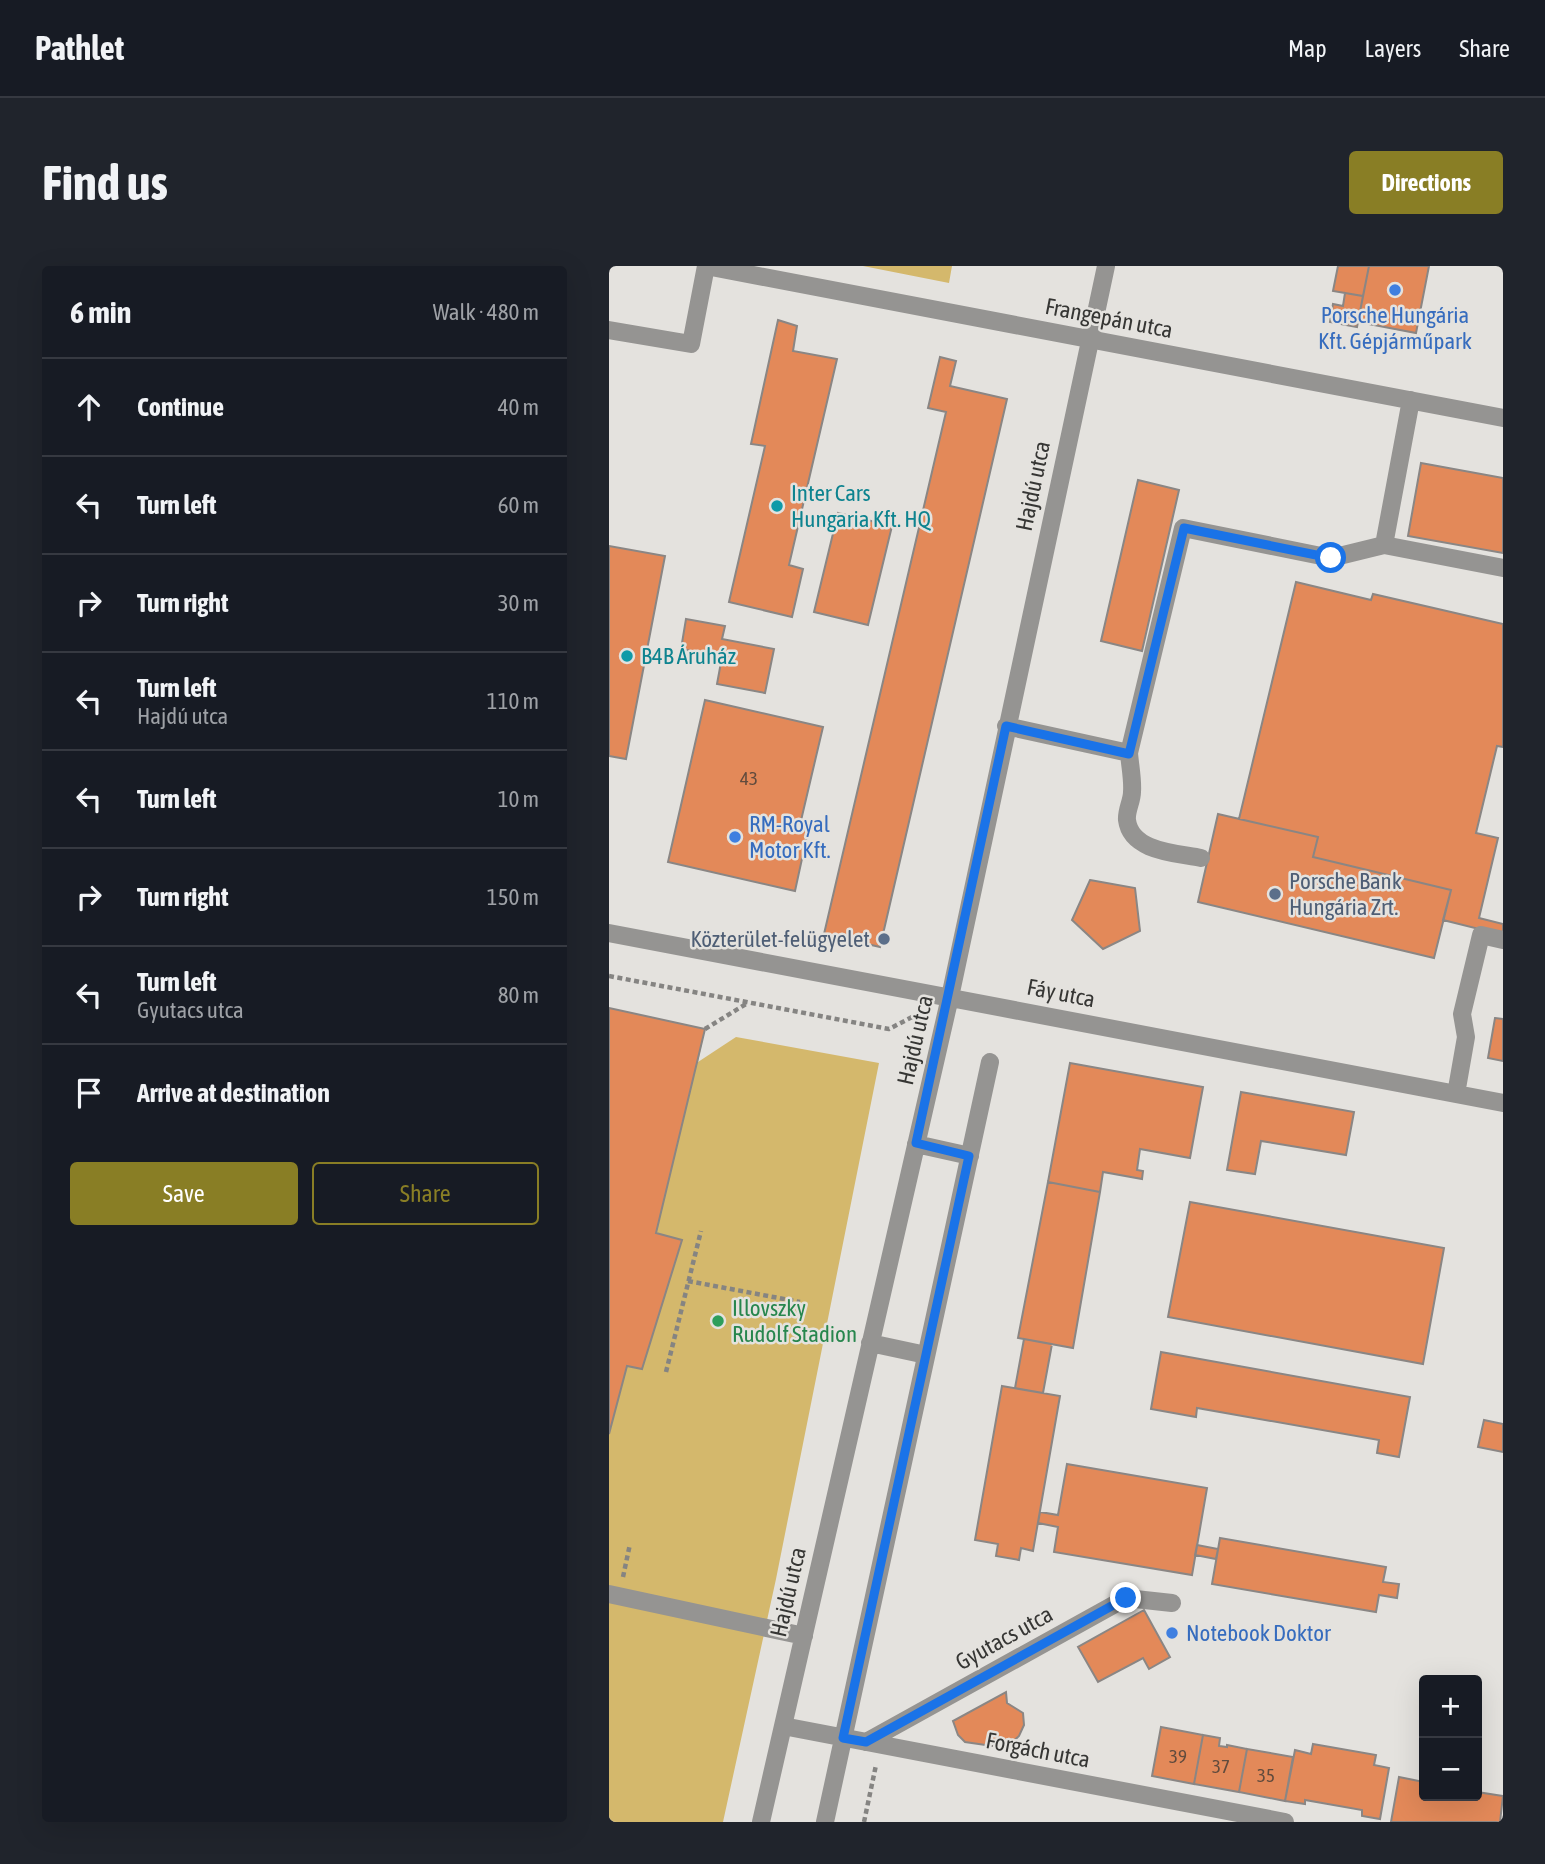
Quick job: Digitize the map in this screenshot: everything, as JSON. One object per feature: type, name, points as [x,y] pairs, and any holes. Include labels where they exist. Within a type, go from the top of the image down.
[{"type":"street","points":[[609,330],[691,344],[706,266]]},
{"type":"street","name":"Frangepán utca","points":[[706,266],[1503,418]]},
{"type":"street","name":"Hajdú utca","points":[[761,1822],[950,997],[1106,266]]},
{"type":"street","points":[[1384,545],[1411,400]]},
{"type":"street","points":[[1201,859],[1150,847],[1138,840],[1131,831],[1127,818],[1133,791],[1129,754],[1184,528],[1331,558],[1384,545],[1503,568]]},
{"type":"street","points":[[1006,726],[1129,754]]},
{"type":"street","name":"Fáy utca","points":[[609,933],[1503,1103]]},
{"type":"street","points":[[1456,1094],[1466,1037],[1462,1014],[1481,935],[1503,940]]},
{"type":"street","points":[[825,1822],[990,1062]]},
{"type":"street","points":[[916,1143],[969,1156]]},
{"type":"street","points":[[870,1343],[926,1355]]},
{"type":"street","points":[[614,1595],[804,1636]]},
{"type":"street","name":"Gyutacs utca","points":[[873,1744],[1126,1598],[1172,1603]]},
{"type":"street","name":"Forgách utca","points":[[783,1726],[1285,1822]]},
{"type":"path","points":[[609,976],[889,1029],[950,997]]},
{"type":"path","points":[[705,1029],[747,1003]]},
{"type":"path","points":[[666,1372],[701,1231]]},
{"type":"path","points":[[688,1281],[800,1302]]},
{"type":"path","points":[[614,1595],[630,1544]]},
{"type":"path","points":[[864,1822],[873,1744]]},
{"type":"shaded area","points":[[863,266],[952,266],[949,283]]},
{"type":"shaded area","name":"Illovszky Rudolf Stadion","points":[[609,1008],[705,1029],[698,1062],[736,1037],[879,1063],[776,1579],[723,1822],[609,1822]]},
{"type":"building","points":[[1338,266],[1369,266],[1363,296],[1333,291]]},
{"type":"building","points":[[1369,266],[1429,266],[1416,333],[1358,322]]},
{"type":"building","points":[[1345,293],[1363,296],[1357,327],[1330,322],[1333,304],[1343,306]]},
{"type":"building","name":"Inter Cars Hungaria Kft. HQ","points":[[778,320],[797,326],[793,351],[837,359],[789,565],[803,569],[792,617],[729,602],[765,446],[751,444]]},
{"type":"building","points":[[940,357],[956,361],[950,386],[1007,399],[880,947],[824,934],[946,412],[928,408]]},
{"type":"building","points":[[1421,463],[1503,478],[1503,553],[1408,536]]},
{"type":"building","points":[[1138,480],[1179,490],[1142,651],[1101,641]]},
{"type":"building","points":[[838,513],[892,526],[868,625],[814,612]]},
{"type":"building","name":"B4B Áruház","points":[[609,546],[665,556],[626,759],[609,756]]},
{"type":"building","points":[[1296,582],[1371,600],[1373,594],[1503,624],[1503,747],[1497,746],[1476,833],[1498,838],[1479,918],[1503,924],[1503,935],[1443,920],[1451,890],[1313,857],[1318,837],[1239,819]]},
{"type":"building","points":[[686,619],[725,626],[722,639],[774,649],[765,693],[717,684],[722,657],[681,649]]},
{"type":"building","points":[[705,700],[823,727],[799,829],[808,831],[795,891],[668,862]]},
{"type":"building","points":[[1218,814],[1318,837],[1313,857],[1451,890],[1434,958],[1198,902]]},
{"type":"building","points":[[1090,880],[1135,888],[1140,931],[1103,949],[1072,920]]},
{"type":"building","points":[[609,1008],[705,1029],[656,1233],[682,1240],[642,1369],[627,1366],[609,1434]]},
{"type":"building","points":[[1495,1018],[1503,1019],[1503,1061],[1488,1058]]},
{"type":"building","points":[[1070,1063],[1203,1087],[1190,1158],[1140,1149],[1137,1170],[1143,1171],[1142,1179],[1103,1172],[1100,1192],[1048,1182]]},
{"type":"building","points":[[1241,1092],[1354,1112],[1346,1155],[1261,1141],[1255,1174],[1227,1170]]},
{"type":"building","points":[[1048,1182],[1100,1192],[1073,1348],[1018,1338]]},
{"type":"building","points":[[1190,1202],[1444,1248],[1423,1364],[1168,1317]]},
{"type":"building","points":[[1024,1339],[1052,1344],[1043,1393],[1015,1388]]},
{"type":"building","points":[[1161,1352],[1410,1397],[1399,1457],[1377,1453],[1379,1440],[1197,1408],[1196,1417],[1151,1409]]},
{"type":"building","points":[[1002,1386],[1060,1396],[1033,1551],[1021,1548],[1019,1560],[996,1556],[998,1544],[975,1540]]},
{"type":"building","points":[[1484,1420],[1503,1424],[1503,1452],[1478,1447]]},
{"type":"building","points":[[1067,1464],[1207,1488],[1192,1575],[1054,1552],[1058,1527],[1038,1523],[1040,1512],[1058,1515]]},
{"type":"building","points":[[1220,1538],[1386,1567],[1383,1582],[1399,1584],[1397,1598],[1379,1595],[1376,1612],[1212,1584]]},
{"type":"building","points":[[1197,1545],[1218,1549],[1216,1559],[1195,1555]]},
{"type":"building","points":[[1144,1610],[1170,1657],[1149,1669],[1143,1658],[1098,1682],[1078,1647]]},
{"type":"building","points":[[1006,1692],[1007,1703],[1023,1713],[1024,1725],[1019,1736],[1006,1748],[965,1742],[958,1735],[953,1721]]},
{"type":"building","points":[[1161,1727],[1203,1735],[1194,1784],[1152,1776]]},
{"type":"building","points":[[1203,1735],[1220,1738],[1219,1746],[1247,1749],[1239,1792],[1194,1784]]},
{"type":"building","points":[[1313,1744],[1376,1755],[1374,1765],[1389,1768],[1380,1819],[1362,1816],[1362,1810],[1305,1800],[1305,1804],[1285,1801],[1295,1750],[1311,1754]]},
{"type":"building","points":[[1247,1749],[1293,1757],[1285,1801],[1239,1792]]},
{"type":"building","points":[[1399,1777],[1419,1781],[1419,1801],[1482,1801],[1482,1793],[1503,1796],[1500,1822],[1391,1822]]},
{"type":"place","name":"Porsche Hungária Kft. Gépjárműpark","points":[[1395,290]]},
{"type":"place","name":"Inter Cars Hungaria Kft. HQ","points":[[777,506]]},
{"type":"place","name":"B4B Áruház","points":[[627,656]]},
{"type":"place","name":"RM-Royal Motor Kft.","points":[[735,837]]},
{"type":"place","name":"Porsche Bank Hungária Zrt.","points":[[1275,894]]},
{"type":"place","name":"Közterület-felügyelet","points":[[884,939]]},
{"type":"place","name":"Illovszky Rudolf Stadion","points":[[718,1321]]},
{"type":"place","name":"Notebook Doktor","points":[[1172,1633]]},
{"type":"route","points":[[1126,1598],[866,1742],[843,1738],[969,1156],[916,1143],[1006,726],[1129,754],[1184,528],[1331,558]]}]
